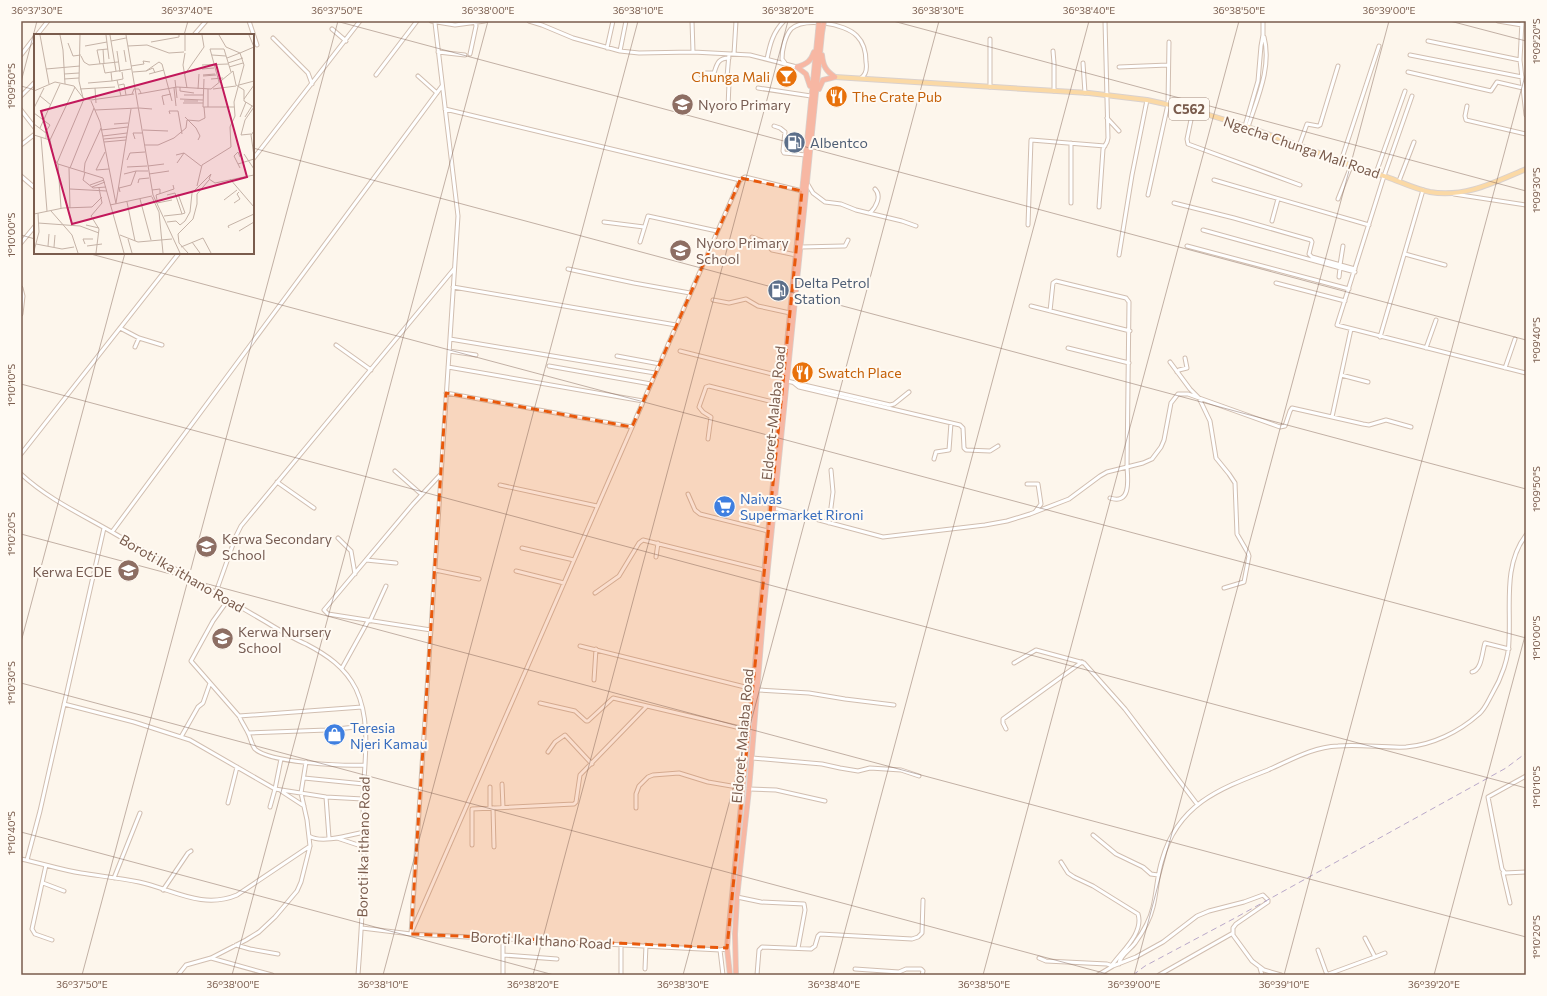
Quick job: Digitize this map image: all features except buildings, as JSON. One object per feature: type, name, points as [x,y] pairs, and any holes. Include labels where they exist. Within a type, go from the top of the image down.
[{"type":"highway","points":[[819,21],[820,32]]},
{"type":"highway","name":"Eldoret-Malaba Road","points":[[736,975],[735,934],[737,898],[752,758],[755,690],[764,570],[781,404],[801,247],[815,103],[820,32],[824,21]]},
{"type":"highway","points":[[812,95],[808,78],[797,66],[806,64],[811,60],[819,43]]},
{"type":"highway","points":[[819,43],[824,66],[835,77]]},
{"type":"highway","name":"Eldoret-Malaba Road","points":[[730,975],[728,948],[748,730],[755,690],[774,508],[790,313],[812,95],[819,43]]},
{"type":"highway","points":[[815,103],[821,84],[827,78],[835,77]]},
{"type":"main road","name":"Ngecha Chunga Mali Road","points":[[835,77],[1085,92],[1147,100],[1193,110],[1247,127],[1351,166],[1376,173],[1423,190],[1453,194],[1478,189],[1526,169]]},
{"type":"street","points":[[38,34],[48,21]]},
{"type":"street","points":[[195,34],[206,21]]},
{"type":"street","points":[[249,21],[253,34]]},
{"type":"street","points":[[254,157],[256,152],[312,84],[360,21]]},
{"type":"street","points":[[376,75],[417,21]]},
{"type":"street","points":[[431,21],[435,23],[455,25],[485,21]]},
{"type":"street","points":[[530,21],[573,38],[620,51],[639,53],[693,52],[729,56]]},
{"type":"street","points":[[607,48],[613,21]]},
{"type":"street","points":[[620,51],[626,21]]},
{"type":"street","points":[[692,21],[693,52]]},
{"type":"street","points":[[734,54],[736,21]]},
{"type":"street","points":[[767,58],[771,40],[784,21]]},
{"type":"street","points":[[1099,207],[1103,149],[1108,140],[1105,21]]},
{"type":"street","points":[[1247,127],[1258,81],[1263,21]]},
{"type":"street","points":[[1498,21],[1522,25]]},
{"type":"street","points":[[1522,21],[1520,60],[1526,115]]},
{"type":"street","points":[[470,54],[476,26],[475,22]]},
{"type":"street","points":[[410,934],[458,212],[435,23]]},
{"type":"street","points":[[785,63],[782,59],[785,43],[788,34],[793,28],[804,23],[836,26],[851,31],[858,37],[864,46],[867,67],[866,73],[861,78]]},
{"type":"street","points":[[332,28],[346,41]]},
{"type":"street","points":[[1247,127],[1265,72],[1267,47],[1263,35]]},
{"type":"street","points":[[254,36],[257,45]]},
{"type":"street","points":[[21,54],[34,38]]},
{"type":"street","points":[[273,38],[308,73],[312,84]]},
{"type":"street","points":[[990,39],[990,87]]},
{"type":"street","points":[[1428,41],[1520,60]]},
{"type":"street","points":[[1148,195],[1168,104],[1168,65],[1170,42]]},
{"type":"street","points":[[1341,161],[1378,46]]},
{"type":"street","points":[[1053,51],[1054,91]]},
{"type":"street","points":[[438,52],[465,55]]},
{"type":"street","points":[[700,75],[703,73],[715,72],[716,66],[720,60],[734,54],[767,58],[797,66]]},
{"type":"street","points":[[1410,55],[1522,77]]},
{"type":"street","points":[[728,107],[729,83],[727,77],[729,56]]},
{"type":"street","points":[[1083,63],[1085,92]]},
{"type":"street","points":[[1119,67],[1168,65]]},
{"type":"street","points":[[1299,146],[1307,124],[1318,126],[1320,124],[1338,66]]},
{"type":"street","points":[[1408,72],[1491,91],[1497,82],[1523,88]]},
{"type":"street","points":[[418,76],[437,92]]},
{"type":"street","points":[[21,96],[34,83]]},
{"type":"street","points":[[112,532],[442,86]]},
{"type":"street","points":[[758,88],[812,95]]},
{"type":"street","points":[[1376,173],[1405,91]]},
{"type":"street","points":[[1412,96],[1384,176],[1337,324],[1338,326],[1380,337],[1526,373]]},
{"type":"street","points":[[1120,255],[1132,175],[1147,100]]},
{"type":"street","points":[[1467,106],[1465,116],[1466,120],[1526,134]]},
{"type":"street","points":[[445,109],[740,180]]},
{"type":"street","points":[[21,110],[34,127]]},
{"type":"street","points":[[1193,110],[1187,139],[1188,144],[1300,185]]},
{"type":"street","points":[[1107,118],[1119,131]]},
{"type":"street","points":[[774,126],[785,132],[784,154],[806,155]]},
{"type":"street","points":[[21,145],[34,135]]},
{"type":"street","points":[[1028,225],[1031,140],[1071,142],[1105,146]]},
{"type":"street","points":[[1071,142],[1071,203]]},
{"type":"street","points":[[1399,181],[1414,142]]},
{"type":"street","points":[[1338,199],[1351,166]]},
{"type":"street","points":[[21,176],[34,187]]},
{"type":"street","points":[[410,934],[740,180],[745,177],[802,191]]},
{"type":"street","points":[[1214,180],[1369,225]]},
{"type":"street","points":[[807,183],[813,194],[825,202],[841,204],[851,209],[902,220],[916,226]]},
{"type":"street","points":[[870,213],[875,208],[878,198],[875,188]]},
{"type":"street","points":[[1380,337],[1423,190]]},
{"type":"street","points":[[1453,194],[1526,205]]},
{"type":"street","points":[[1272,221],[1278,199]]},
{"type":"street","points":[[1174,203],[1311,240],[1310,255],[1340,266]]},
{"type":"street","points":[[640,242],[648,216],[717,231]]},
{"type":"street","points":[[604,222],[644,227]]},
{"type":"street","points":[[21,243],[34,227]]},
{"type":"street","points":[[1203,230],[1355,270]]},
{"type":"street","points":[[752,237],[765,242],[771,249],[796,255]]},
{"type":"street","points":[[801,247],[845,246],[848,240]]},
{"type":"street","points":[[1187,246],[1349,289]]},
{"type":"street","points":[[1339,277],[1343,246]]},
{"type":"street","points":[[21,454],[178,254]]},
{"type":"street","points":[[1405,254],[1445,265]]},
{"type":"street","points":[[216,592],[241,526],[454,269]]},
{"type":"street","points":[[568,269],[634,284],[690,293]]},
{"type":"street","points":[[1050,311],[1053,283],[1056,281],[1126,298],[1129,302],[1128,486],[1125,494],[1116,499],[1110,498]]},
{"type":"street","points":[[1276,283],[1345,301]]},
{"type":"street","points":[[453,287],[676,325]]},
{"type":"street","points":[[21,288],[23,296],[21,314]]},
{"type":"street","points":[[713,300],[729,303],[746,299],[758,306],[790,313]]},
{"type":"street","points":[[1031,306],[1130,331]]},
{"type":"street","points":[[1426,348],[1436,320]]},
{"type":"street","points":[[120,328],[139,338],[162,345]]},
{"type":"street","points":[[1332,416],[1351,329]]},
{"type":"street","points":[[135,347],[139,338]]},
{"type":"street","points":[[450,339],[655,373]]},
{"type":"street","points":[[1505,368],[1515,339]]},
{"type":"street","points":[[336,345],[371,370]]},
{"type":"street","points":[[1068,348],[1129,363]]},
{"type":"street","points":[[449,351],[476,355]]},
{"type":"street","points":[[680,351],[794,382],[890,405],[894,404],[909,392]]},
{"type":"street","points":[[617,356],[660,364]]},
{"type":"street","points":[[1177,372],[1187,368],[1185,358]]},
{"type":"street","points":[[1170,362],[1190,389],[1199,398],[1210,421],[1216,458],[1235,483],[1237,534],[1249,554],[1244,582],[1224,588]]},
{"type":"street","points":[[549,366],[651,384]]},
{"type":"street","points":[[448,367],[643,401]]},
{"type":"street","points":[[1341,375],[1368,382]]},
{"type":"street","points":[[794,382],[799,387],[963,427],[965,449],[990,451],[998,446]]},
{"type":"street","points":[[708,439],[711,417],[699,407],[706,387],[709,386],[781,404]]},
{"type":"street","points":[[446,393],[632,427]]},
{"type":"street","points":[[774,508],[876,536],[891,537],[1007,521],[1069,499],[1100,476],[1147,462],[1158,451],[1164,440],[1171,403],[1175,397],[1181,393],[1280,427],[1285,426],[1292,408],[1369,425],[1386,420],[1411,427]]},
{"type":"street","points":[[934,458],[936,452],[949,450],[950,423]]},
{"type":"street","points":[[829,523],[833,492],[831,470]]},
{"type":"street","points":[[394,471],[422,494]]},
{"type":"street","name":"Boroti Ika ithano Road","points":[[21,474],[51,497],[285,633],[326,655],[342,668],[356,689],[362,707],[365,726],[362,928],[358,975]]},
{"type":"street","points":[[431,630],[328,614],[324,611],[422,494],[441,474]]},
{"type":"street","points":[[277,482],[314,508]]},
{"type":"street","points":[[1027,484],[1038,484],[1041,504],[1033,513]]},
{"type":"street","points":[[500,485],[597,506]]},
{"type":"street","points":[[688,494],[695,510],[700,514],[768,531]]},
{"type":"street","points":[[27,860],[104,528]]},
{"type":"street","points":[[1119,964],[1120,960],[1136,943],[1148,923],[1153,907],[1162,858],[1168,842],[1182,821],[1197,804],[1220,790],[1313,750],[1337,746],[1406,747],[1440,739],[1458,729],[1482,712],[1498,682],[1509,649],[1509,581],[1518,549],[1526,535]]},
{"type":"street","points":[[338,538],[351,551],[355,574]]},
{"type":"street","points":[[595,593],[619,576],[642,541],[645,540],[764,570]]},
{"type":"street","points":[[656,557],[658,543]]},
{"type":"street","points":[[522,548],[574,560]]},
{"type":"street","points":[[366,560],[396,563]]},
{"type":"street","points":[[435,570],[479,579]]},
{"type":"street","points":[[516,571],[564,583]]},
{"type":"street","points":[[342,668],[369,621],[386,586]]},
{"type":"street","points":[[228,600],[213,621],[191,662],[239,716],[255,748],[267,755],[281,759],[344,766],[365,765]]},
{"type":"street","points":[[1472,672],[1479,667],[1485,643],[1509,649]]},
{"type":"street","points":[[580,646],[755,690],[809,692],[845,699],[894,705]]},
{"type":"street","points":[[594,680],[596,649]]},
{"type":"street","points":[[1014,664],[1036,650],[1082,662],[1125,709],[1197,804]]},
{"type":"street","points":[[1006,729],[1003,719],[1082,662]]},
{"type":"street","points":[[181,737],[198,707],[203,703],[210,683]]},
{"type":"street","points":[[540,703],[575,711],[588,721],[614,698],[748,730]]},
{"type":"street","points":[[64,704],[134,722],[190,740],[275,789],[326,797],[363,799]]},
{"type":"street","points":[[472,845],[472,810],[574,804],[576,802],[580,777],[647,706]]},
{"type":"street","points":[[239,716],[362,707]]},
{"type":"street","points":[[248,734],[327,730],[365,726]]},
{"type":"street","points":[[548,752],[555,742],[565,735],[592,764]]},
{"type":"street","points":[[752,758],[822,764],[858,771],[870,768],[900,770],[919,776]]},
{"type":"street","points":[[270,807],[281,759]]},
{"type":"street","points":[[178,975],[186,965],[211,958],[259,932],[275,917],[294,895],[301,882],[310,846],[301,793],[306,762]]},
{"type":"street","points":[[228,803],[238,767]]},
{"type":"street","points":[[636,808],[636,794],[639,786],[648,778],[653,776],[679,773],[708,782],[743,788]]},
{"type":"street","points":[[1510,903],[1503,873],[1505,873],[1502,869],[1488,797],[1526,776]]},
{"type":"street","points":[[304,778],[364,784]]},
{"type":"street","points":[[502,784],[503,807]]},
{"type":"street","points":[[490,787],[494,846]]},
{"type":"street","points":[[749,789],[776,790],[825,801]]},
{"type":"street","points":[[280,790],[304,806]]},
{"type":"street","points":[[326,797],[329,838]]},
{"type":"street","points":[[114,878],[140,813]]},
{"type":"street","points":[[309,836],[314,839],[335,838],[364,832]]},
{"type":"street","points":[[1093,835],[1116,854],[1143,867],[1151,874],[1158,875]]},
{"type":"street","points":[[335,838],[364,847]]},
{"type":"street","points":[[21,859],[80,873],[140,882],[196,900],[214,900],[230,898],[237,895],[266,877],[295,855],[310,846]]},
{"type":"street","points":[[163,890],[188,853],[191,851]]},
{"type":"street","points":[[1061,862],[1068,873],[1093,886],[1138,914],[1139,922],[1134,936],[1113,965],[1098,975]]},
{"type":"street","points":[[46,865],[32,928],[35,934],[52,940]]},
{"type":"street","points":[[1505,873],[1526,872]]},
{"type":"street","points":[[42,883],[64,891]]},
{"type":"street","points":[[1039,958],[1046,961],[1113,965],[1119,964],[1136,957],[1163,942],[1197,916],[1209,911],[1265,895],[1268,902],[1238,922],[1234,926],[1233,933],[1244,951],[1260,968],[1262,975]]},
{"type":"street","points":[[737,898],[761,902],[804,904],[805,910],[798,948]]},
{"type":"street","points":[[757,975],[760,947],[813,948],[820,934],[916,938],[922,934],[923,900]]},
{"type":"street","name":"Boroti Ika Ithano Road","points":[[362,928],[410,934],[720,950],[728,948]]},
{"type":"street","points":[[1159,975],[1233,933]]},
{"type":"street","points":[[503,938],[503,975]]},
{"type":"street","points":[[1365,938],[1375,957]]},
{"type":"street","points":[[621,944],[621,975]]},
{"type":"street","points":[[236,945],[278,954]]},
{"type":"street","points":[[645,969],[646,946]]},
{"type":"street","points":[[720,950],[723,975]]},
{"type":"street","points":[[1318,950],[1326,975],[1386,953]]},
{"type":"street","points":[[503,955],[557,959]]},
{"type":"street","points":[[211,958],[272,975]]},
{"type":"street","points":[[855,969],[899,972],[906,968],[921,969],[923,971],[922,975]]},
{"type":"street","points":[[1260,968],[1281,975]]},
{"type":"highlighted area","points":[[741,178],[802,191],[727,948],[411,934],[446,393],[632,427]]},
{"type":"railway","points":[[1133,975],[1145,966],[1506,768],[1526,753]]},
{"type":"place","name":"Chunga Mali","points":[[786,76]]},
{"type":"place","name":"The Crate Pub","points":[[837,96]]},
{"type":"place","name":"Nyoro Primary","points":[[682,104]]},
{"type":"place","name":"Albentco","points":[[795,142]]},
{"type":"place","name":"Nyoro Primary School","points":[[680,250]]},
{"type":"place","name":"Delta Petrol Station","points":[[778,290]]},
{"type":"place","name":"Swatch Place","points":[[802,372]]},
{"type":"place","name":"Naivas Supermarket Rironi","points":[[724,506]]},
{"type":"place","name":"Kerwa Secondary School","points":[[207,546]]},
{"type":"place","name":"Kerwa ECDE","points":[[128,571]]},
{"type":"place","name":"Kerwa Nursery School","points":[[223,639]]},
{"type":"place","name":"Teresia Njeri Kamau","points":[[335,735]]}]
